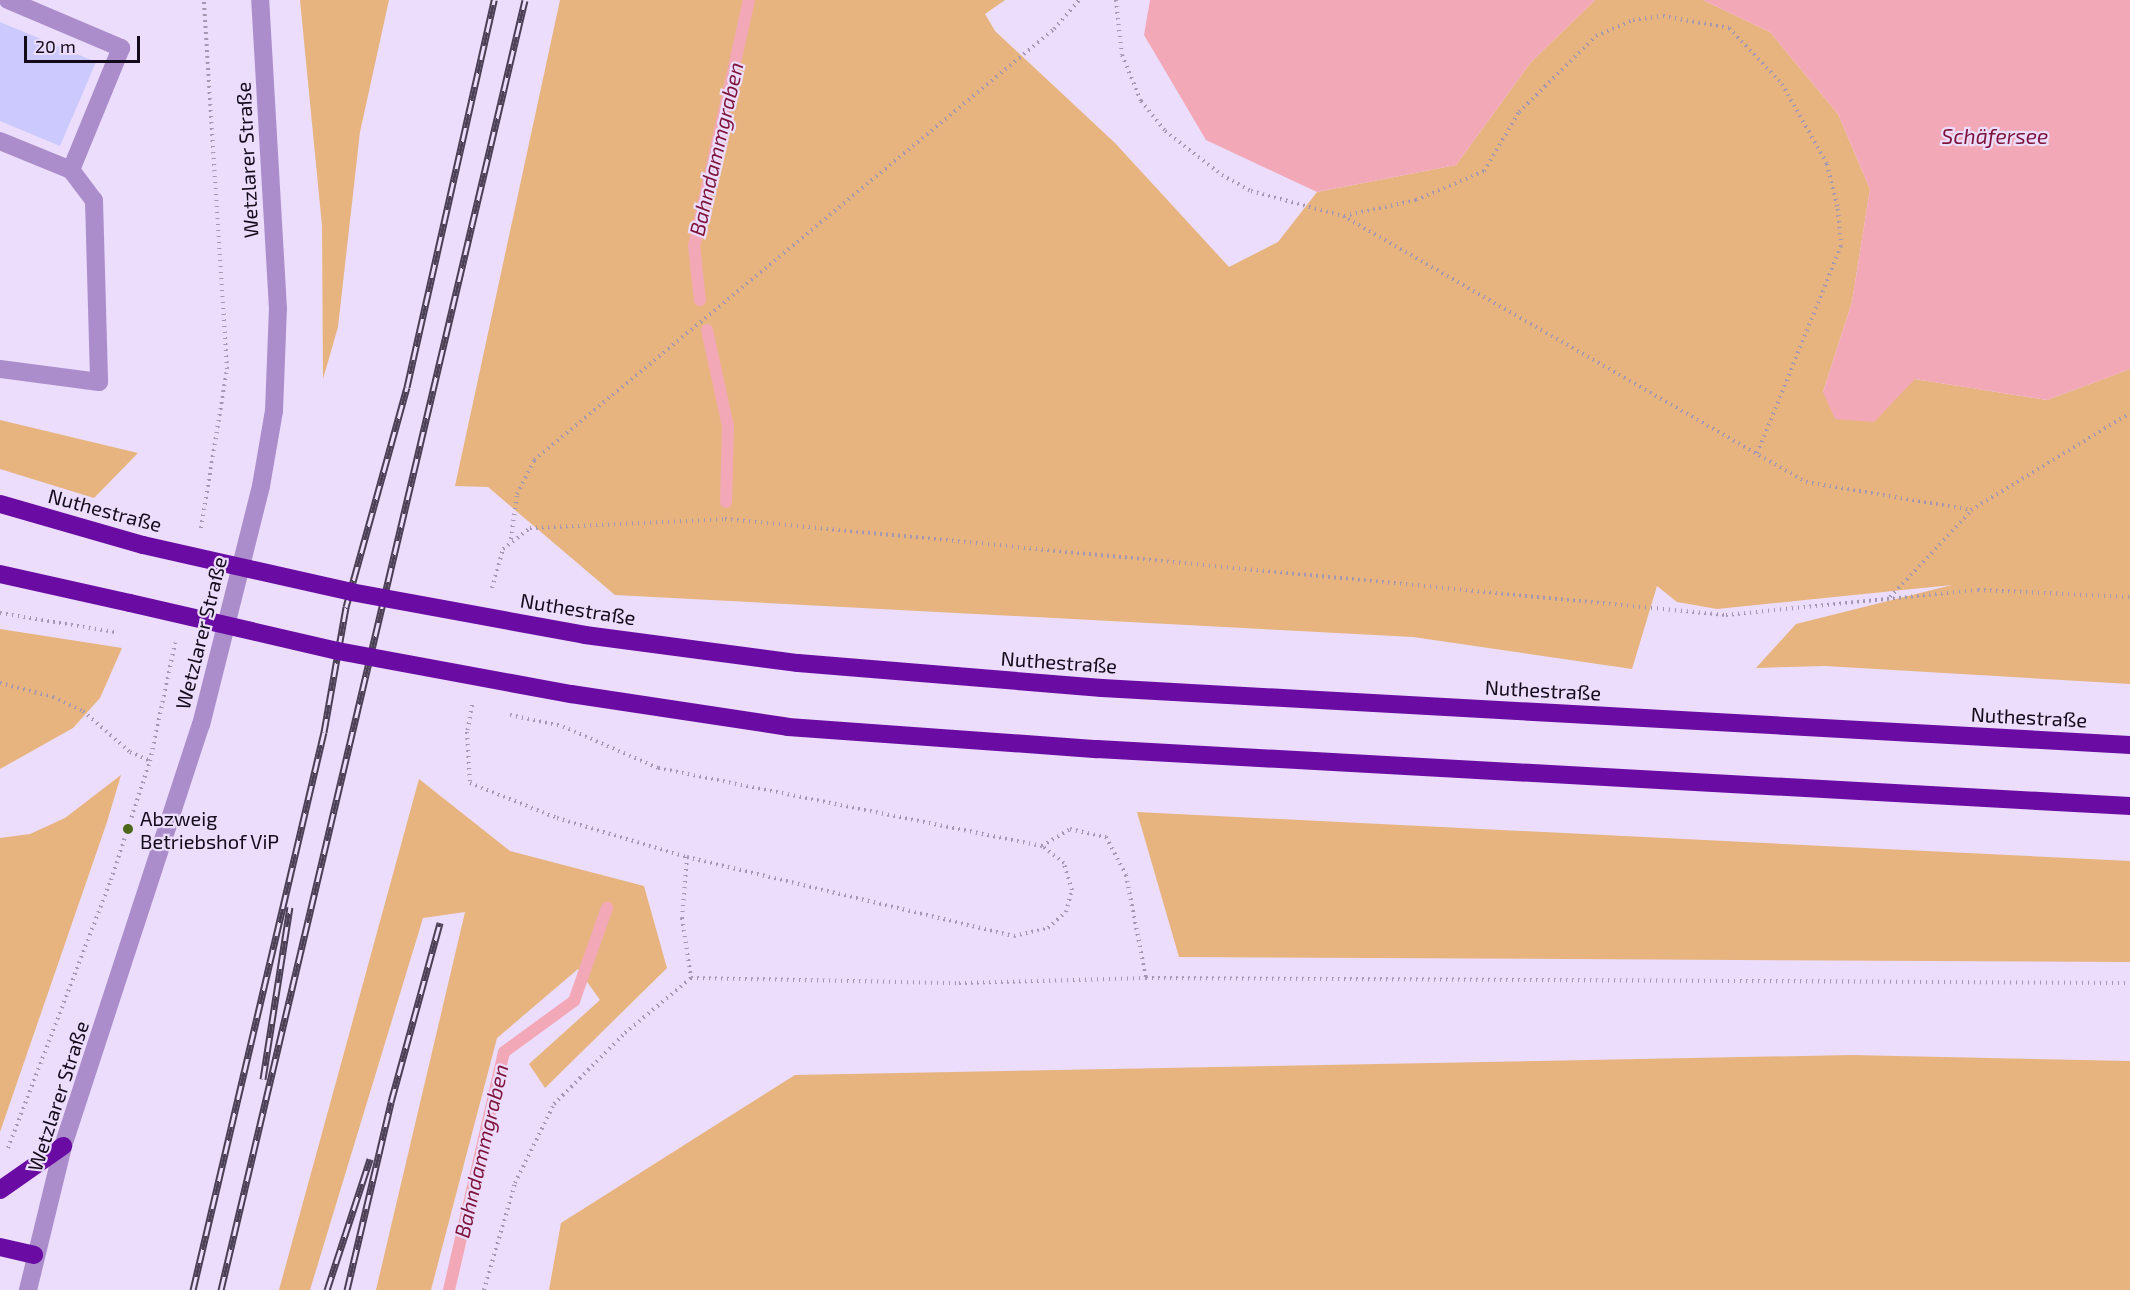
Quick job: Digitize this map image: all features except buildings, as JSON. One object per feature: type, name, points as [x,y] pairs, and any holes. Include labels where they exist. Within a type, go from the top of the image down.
[{"type":"highway","name":"Nuthestraße","points":[[0,504],[143,545],[351,592],[585,635],[798,663],[1102,688],[2130,745]]},
{"type":"highway","points":[[0,574],[338,651],[571,694],[800,728],[1097,749],[2130,806]]},
{"type":"highway","points":[[0,1190],[63,1146]]},
{"type":"highway","points":[[0,1247],[34,1255]]},
{"type":"street","points":[[8,0],[121,48],[71,170]]},
{"type":"street","name":"Wetzlarer Straße","points":[[28,1290],[34,1255],[63,1146],[201,725],[261,486],[274,411],[278,309],[260,0]]},
{"type":"street","points":[[0,141],[71,170],[94,200],[99,382],[0,369]]},
{"type":"path","points":[[204,0],[227,369],[211,484]]},
{"type":"path","points":[[491,595],[497,561],[511,539],[517,494],[534,460],[1054,29],[1079,0]]},
{"type":"path","points":[[1116,0],[1118,30],[1130,79],[1165,131],[1251,192],[1343,216],[1806,482],[1971,510]]},
{"type":"path","points":[[1343,216],[1416,200],[1484,171],[1519,112],[1596,36],[1633,20],[1663,16],[1729,28],[1782,84],[1827,164],[1838,208],[1841,246],[1757,454]]},
{"type":"path","points":[[1889,598],[1971,510],[2130,413]]},
{"type":"path","points":[[511,539],[530,528],[725,519],[1726,615],[1978,590],[2130,597]]},
{"type":"path","points":[[0,613],[122,633]]},
{"type":"path","points":[[0,683],[53,697],[83,711],[129,752],[150,761],[111,880],[5,1158]]},
{"type":"path","points":[[473,698],[467,732],[470,783],[557,819],[687,857],[1014,936],[1048,928],[1065,912],[1072,890],[1064,863],[1042,846],[658,768],[562,726]]},
{"type":"path","points":[[1042,846],[1070,829],[1107,837],[1126,875],[1146,978]]},
{"type":"path","points":[[687,857],[682,918],[691,978]]},
{"type":"path","points":[[484,1290],[515,1183],[554,1104],[625,1033],[691,978],[959,983],[1146,978],[2130,983]]},
{"type":"shaded area","points":[[300,0],[389,0],[360,132],[338,327],[323,379],[322,226]]},
{"type":"shaded area","points":[[560,0],[1005,0],[985,14],[995,31],[1115,143],[1229,267],[1278,242],[1317,192],[1456,165],[1531,62],[1595,0],[1703,0],[1770,32],[1838,114],[1870,189],[1852,302],[1823,392],[1915,379],[2047,400],[2130,369],[2130,684],[1825,666],[1756,668],[1796,624],[1952,585],[1717,609],[1677,602],[1657,586],[1632,669],[1413,637],[615,595],[488,487],[455,486]]},
{"type":"shaded area","points":[[0,420],[138,453],[94,498],[0,469]]},
{"type":"shaded area","points":[[0,629],[122,648],[100,698],[73,728],[0,769]]},
{"type":"shaded area","points":[[121,775],[107,822],[0,1132],[0,838],[30,834],[65,818]]},
{"type":"shaded area","points":[[419,779],[510,851],[644,886],[667,968],[545,1088],[529,1064],[600,1000],[578,969],[497,1038],[431,1290],[376,1290],[465,912],[423,918],[310,1290],[279,1290]]},
{"type":"shaded area","points":[[1137,812],[2130,861],[2130,962],[1179,957]]},
{"type":"shaded area","points":[[1852,1055],[2130,1061],[2130,1290],[549,1290],[561,1223],[795,1075]]},
{"type":"water","points":[[1150,0],[1595,0],[1531,62],[1456,165],[1317,192],[1206,140],[1144,35]]},
{"type":"water","name":"Schäfersee","points":[[1703,0],[2130,0],[2130,369],[2047,400],[1915,379],[1874,422],[1835,419],[1823,392],[1852,302],[1870,189],[1838,114],[1770,32]]},
{"type":"waterway","name":"Bahndammgraben","points":[[700,300],[694,246],[749,0]]},
{"type":"waterway","name":"Bahndammgraben","points":[[707,330],[728,426],[726,502]]},
{"type":"waterway","name":"Bahndammgraben","points":[[449,1290],[504,1052],[574,1001],[607,908]]},
{"type":"railway","points":[[193,1290],[324,732],[346,607],[407,387],[494,0]]},
{"type":"railway","points":[[221,1290],[525,0]]},
{"type":"railway","points":[[263,1079],[290,907]]},
{"type":"railway","points":[[347,1290],[391,1102],[440,923]]},
{"type":"railway","points":[[327,1290],[370,1159]]},
{"type":"place","name":"Abzweig Betriebshof ViP","points":[[128,829]]}]
